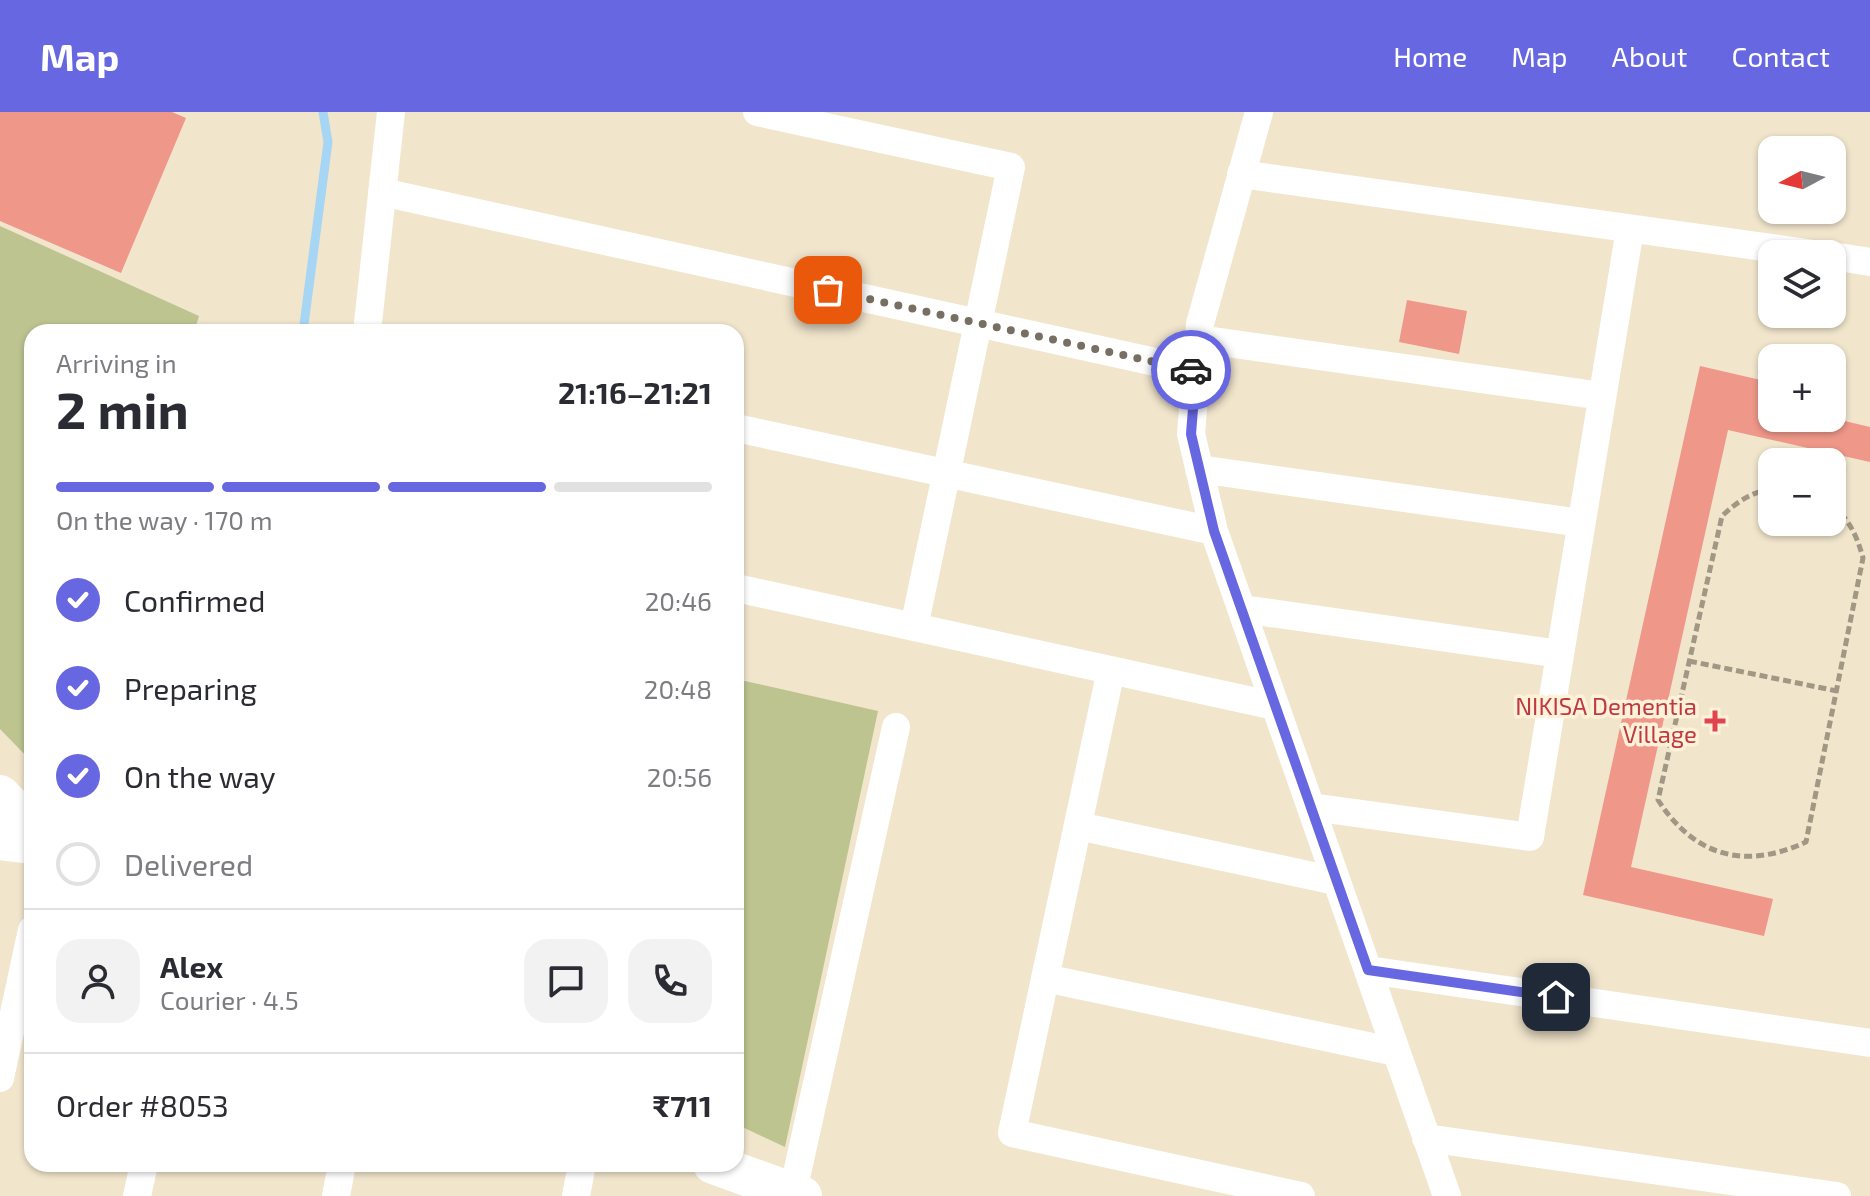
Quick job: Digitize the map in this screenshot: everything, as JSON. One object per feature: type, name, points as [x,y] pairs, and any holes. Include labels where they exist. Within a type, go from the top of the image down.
[{"type":"main road","points":[[0,795],[24,820]]},
{"type":"main road","points":[[0,840],[24,843]]},
{"type":"main road","points":[[734,1172],[796,1195]]},
{"type":"street","points":[[368,324],[391,112]]},
{"type":"street","points":[[757,112],[1011,167],[914,627]]},
{"type":"street","points":[[1259,112],[1200,324],[1191,434],[1214,531],[1447,1196]]},
{"type":"street","points":[[1241,174],[1758,246]]},
{"type":"street","points":[[382,192],[1196,371]]},
{"type":"street","points":[[1311,807],[1530,837],[1630,229]]},
{"type":"street","points":[[1846,258],[1870,262]]},
{"type":"street","points":[[1199,339],[1602,396]]},
{"type":"street","points":[[744,430],[1214,531]]},
{"type":"street","points":[[1199,469],[1581,523]]},
{"type":"street","points":[[744,590],[1275,706]]},
{"type":"street","points":[[1242,609],[1560,654]]},
{"type":"street","points":[[1111,670],[1012,1133],[1301,1196]]},
{"type":"street","points":[[796,1195],[896,727]]},
{"type":"street","points":[[1078,826],[1336,881]]},
{"type":"street","points":[[0,1078],[24,967]]},
{"type":"street","points":[[1368,970],[1870,1043]]},
{"type":"street","points":[[1045,978],[1396,1052]]},
{"type":"street","points":[[1426,1138],[1837,1196]]},
{"type":"street","points":[[137,1196],[142,1172]]},
{"type":"street","points":[[336,1196],[340,1172]]},
{"type":"street","points":[[576,1196],[580,1172]]},
{"type":"path","points":[[1758,493],[1747,496],[1722,516],[1658,800],[1685,833],[1721,852],[1765,856],[1806,842],[1863,558],[1851,525],[1846,520]]},
{"type":"path","points":[[1689,661],[1837,691]]},
{"type":"green space","points":[[0,226],[199,316],[196,324],[24,324],[24,754],[0,729]]},
{"type":"green space","points":[[744,681],[878,711],[785,1147],[744,1128]]},
{"type":"building","points":[[0,112],[172,112],[186,118],[121,273],[0,221]]},
{"type":"building","points":[[1407,300],[1467,311],[1459,354],[1399,342]]},
{"type":"building","points":[[1700,366],[1758,379],[1758,432],[1846,432],[1846,421],[1870,427],[1870,462],[1846,457],[1846,448],[1808,448],[1728,430],[1631,867],[1773,899],[1764,936],[1583,895]]},
{"type":"waterway","points":[[304,324],[328,142],[323,112]]},
{"type":"way so far","points":[[828,290],[1191,370]]},
{"type":"place","name":"NIKISA Dementia Village","points":[[1715,721]]},
{"type":"route","points":[[1191,370],[1196,371],[1191,434],[1214,531],[1368,970],[1556,997]]}]
